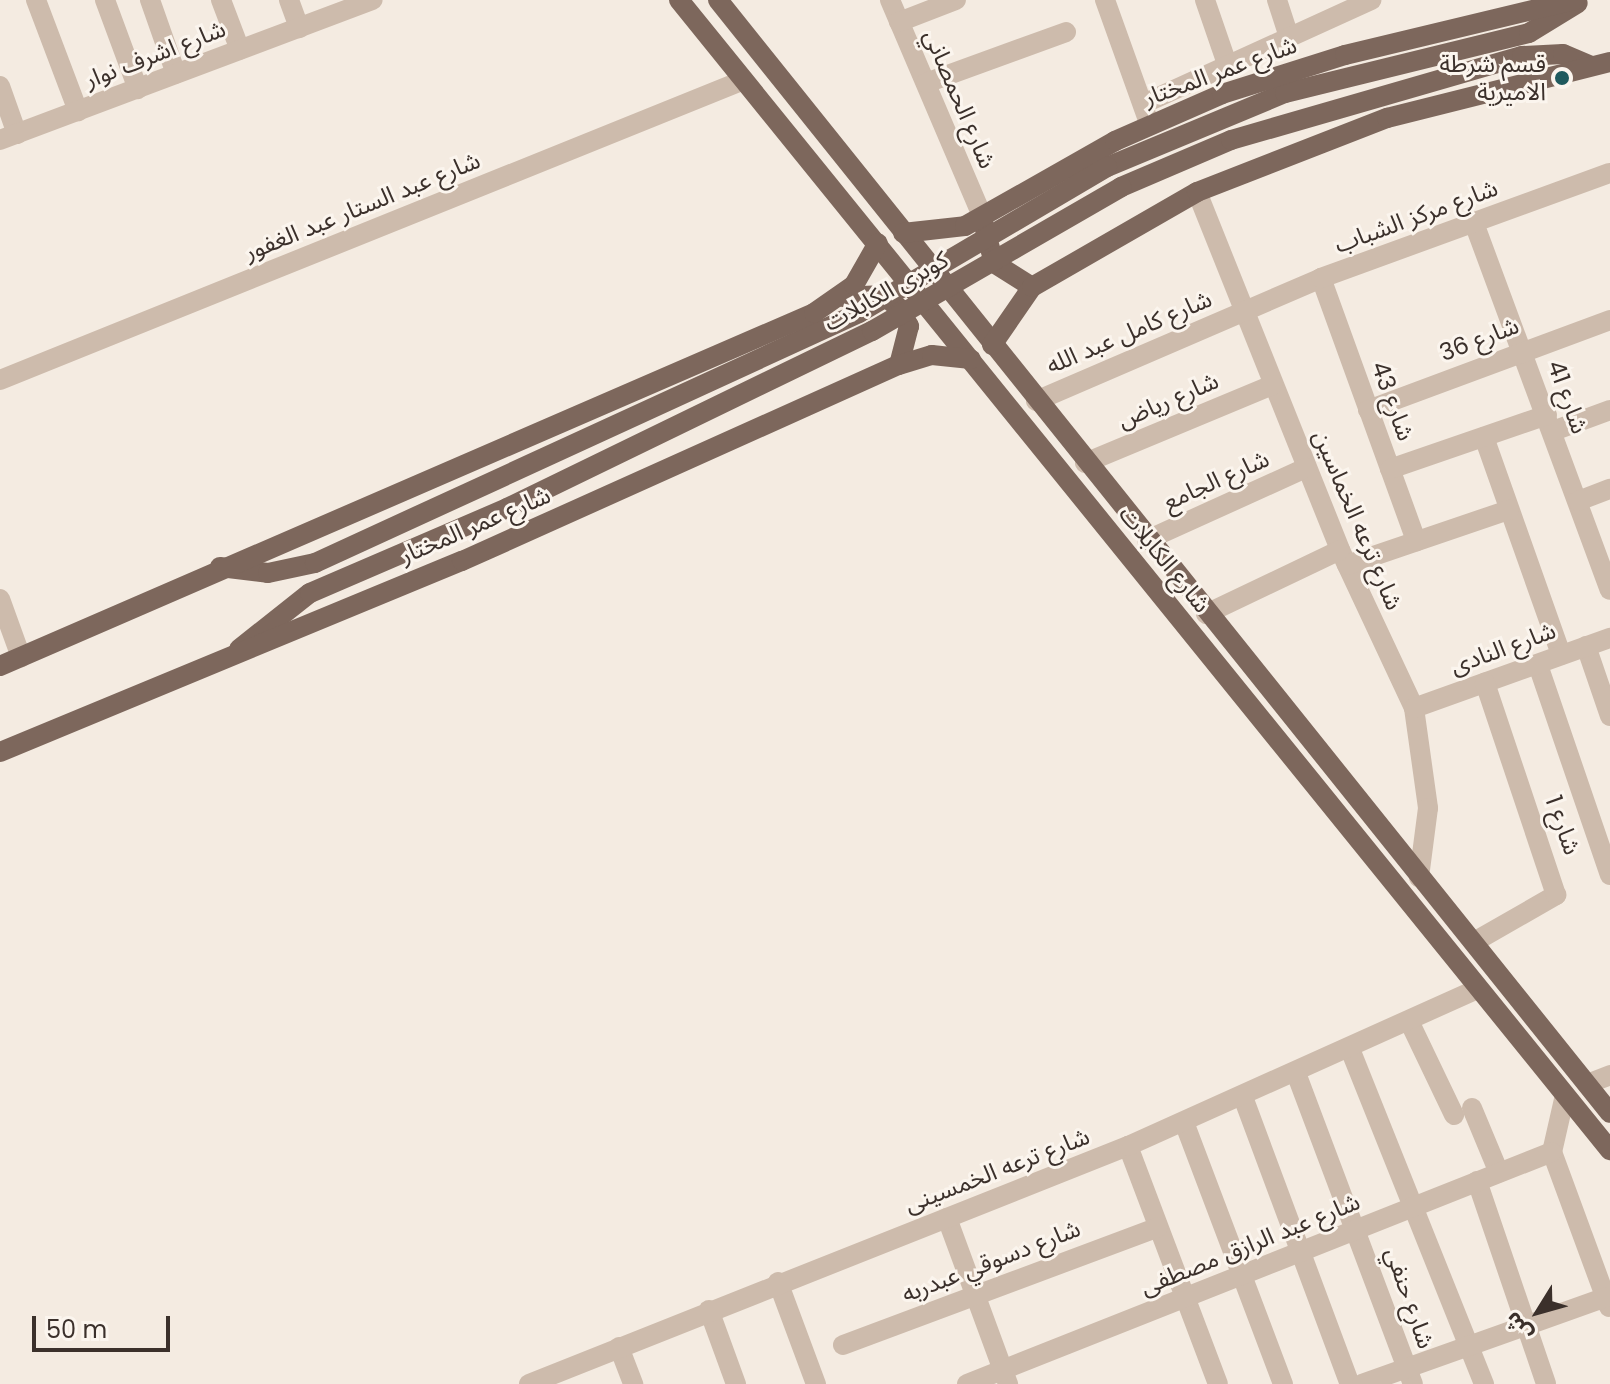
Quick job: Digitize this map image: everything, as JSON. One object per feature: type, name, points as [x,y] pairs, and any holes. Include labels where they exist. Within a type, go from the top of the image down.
[{"type":"main road","name":"شارع الكابلات","points":[[679,0],[1610,1150]]},
{"type":"main road","name":"شارع الكابلات","points":[[718,0],[1206,614],[1610,1113]]},
{"type":"main road","name":"شارع عمر المختار","points":[[903,233],[946,231],[983,218],[1149,124],[1289,71],[1506,8],[1574,0]]},
{"type":"main road","name":"كوبرى الكابلات","points":[[220,567],[268,573],[315,563],[859,313],[1107,167],[1285,93],[1529,33],[1581,0]]},
{"type":"main road","name":"كوبرى الكابلات","points":[[234,655],[310,593],[507,508],[872,331],[1121,187],[1231,140],[1522,56],[1563,54],[1600,64]]},
{"type":"main road","points":[[992,345],[1032,287],[1197,192],[1387,118],[1600,64]]},
{"type":"main road","points":[[983,218],[994,263],[1032,287]]},
{"type":"main road","points":[[843,297],[878,243]]},
{"type":"main road","points":[[0,666],[220,567],[843,297],[883,295],[899,308],[909,346],[899,365]]},
{"type":"main road","name":"شارع عمر المختار","points":[[0,752],[234,655],[899,365],[932,355],[971,359]]},
{"type":"main road","points":[[0,681],[21,657]]},
{"type":"main road","points":[[0,733],[26,741]]},
{"type":"street","points":[[36,0],[78,111]]},
{"type":"street","points":[[105,0],[138,89]]},
{"type":"street","points":[[150,0],[176,74]]},
{"type":"street","points":[[221,0],[240,50]]},
{"type":"street","points":[[289,0],[299,28]]},
{"type":"street","name":"شارع اشرف نوار","points":[[9,137],[299,28],[340,6],[373,0]]},
{"type":"street","name":"شارع الحمصاني","points":[[890,0],[983,218]]},
{"type":"street","points":[[899,22],[956,0]]},
{"type":"street","points":[[1105,0],[1149,124]]},
{"type":"street","points":[[1205,0],[1226,61]]},
{"type":"street","points":[[1277,0],[1289,36]]},
{"type":"street","name":"شارع عمر المختار","points":[[1143,104],[1226,61],[1289,36],[1347,4],[1371,0]]},
{"type":"street","points":[[926,83],[1066,32]]},
{"type":"street","name":"شارع عبد الستار عبد الغفور","points":[[0,380],[744,80]]},
{"type":"street","points":[[0,86],[9,137]]},
{"type":"street","name":"شارع مركز الشباب","points":[[1242,312],[1321,278],[1608,179]]},
{"type":"street","name":"شارع ترعه الخماسين","points":[[1197,192],[1242,312],[1343,557],[1414,708],[1427,772],[1419,877]]},
{"type":"street","name":"شارع 41","points":[[1474,223],[1610,590]]},
{"type":"street","name":"شارع 43","points":[[1321,278],[1416,541]]},
{"type":"street","name":"شارع كامل عبد الله","points":[[1036,401],[1242,312]]},
{"type":"street","name":"شارع 36","points":[[1368,410],[1610,320]]},
{"type":"street","name":"شارع رياض","points":[[1085,463],[1272,385]]},
{"type":"street","points":[[1390,469],[1484,437],[1610,410]]},
{"type":"street","points":[[1484,437],[1561,655]]},
{"type":"street","name":"شارع الجامع","points":[[1147,540],[1306,468]]},
{"type":"street","points":[[1578,501],[1610,489]]},
{"type":"street","points":[[1206,614],[1343,557],[1416,541],[1509,510]]},
{"type":"street","points":[[0,599],[21,657]]},
{"type":"street","name":"شارع النادى","points":[[1414,708],[1610,638]]},
{"type":"street","points":[[1586,646],[1610,716]]},
{"type":"street","points":[[1538,665],[1610,875]]},
{"type":"street","name":"شارع 1","points":[[1474,942],[1556,895],[1485,683]]},
{"type":"street","name":"شارع ترعه الخمسينى","points":[[529,1384],[778,1282],[1128,1146],[1410,1023],[1478,989]]},
{"type":"street","points":[[1410,1023],[1499,1173]]},
{"type":"street","points":[[1350,1049],[1416,1206],[1484,1384]]},
{"type":"street","name":"شارع حنفي","points":[[1296,1073],[1358,1229],[1410,1376]]},
{"type":"street","points":[[1587,1084],[1610,1075]]},
{"type":"street","points":[[1362,1384],[1410,1376],[1471,1345],[1526,1325],[1608,1303],[1552,1152],[1565,1095]]},
{"type":"street","points":[[1243,1097],[1350,1384]]},
{"type":"street","points":[[1184,1122],[1283,1384]]},
{"type":"street","points":[[1128,1146],[1218,1384]]},
{"type":"street","name":"شارع عبد الرازق مصطفى","points":[[967,1384],[1005,1377],[1185,1297],[1552,1152]]},
{"type":"street","points":[[1477,1181],[1546,1384]]},
{"type":"street","points":[[947,1218],[1005,1377]]},
{"type":"street","name":"شارع دسوقي عبدربه","points":[[843,1345],[1158,1227]]},
{"type":"street","points":[[778,1282],[816,1384]]},
{"type":"street","points":[[709,1310],[736,1384]]},
{"type":"street","points":[[619,1347],[633,1384]]},
{"type":"place","name":"قسم شرطة الاميرية","points":[[1562,78]]}]
